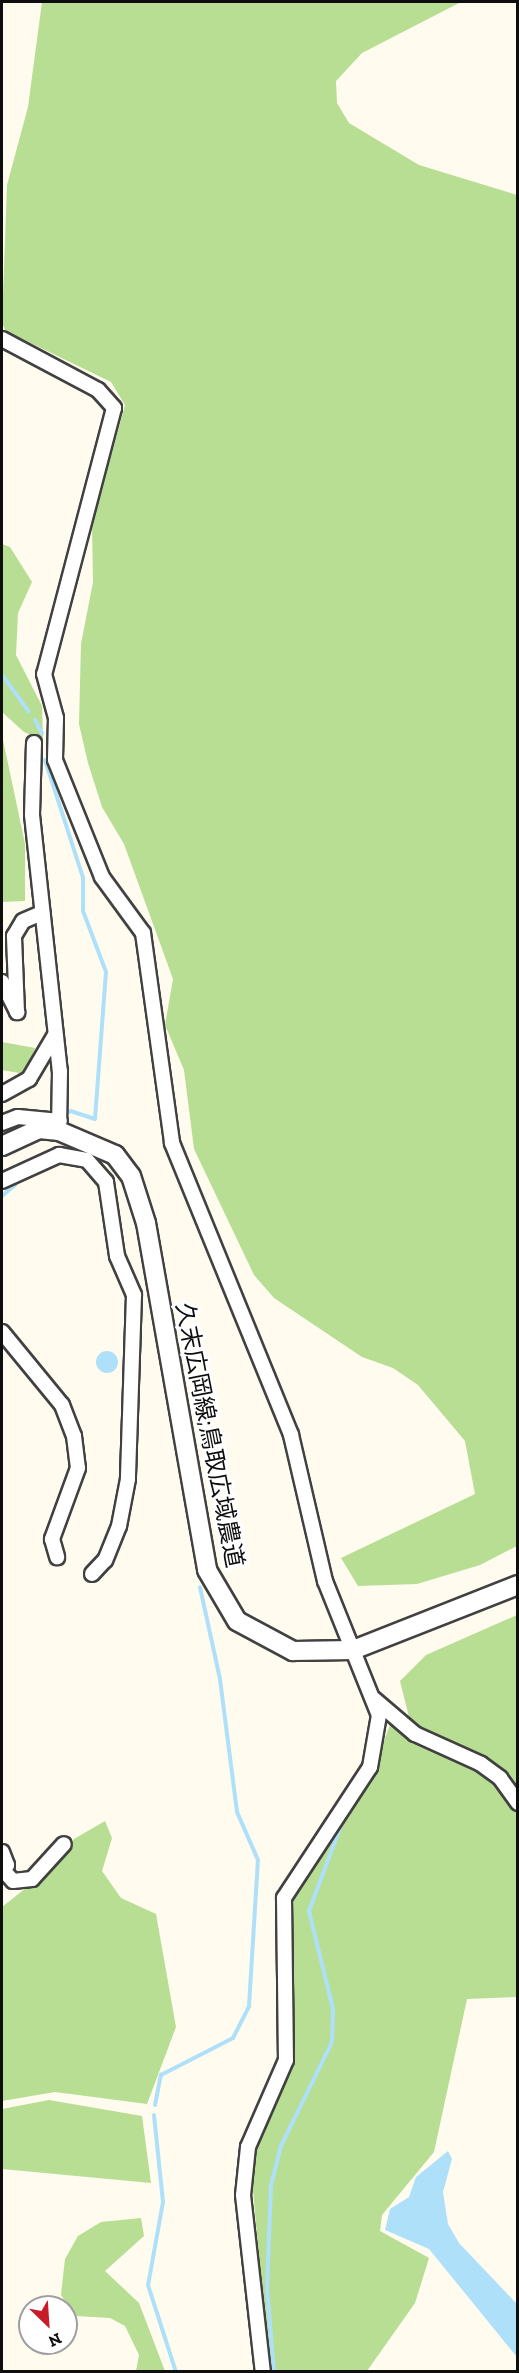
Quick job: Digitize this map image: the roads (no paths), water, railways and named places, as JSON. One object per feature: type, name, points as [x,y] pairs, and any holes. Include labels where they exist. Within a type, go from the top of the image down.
[{"type":"street","points":[[2,339],[98,390],[114,408],[44,674],[56,718],[55,760],[102,877],[143,933],[172,1143],[291,1435],[325,1581],[372,1697],[380,1724],[370,1767],[284,1898],[286,2060],[248,2146],[243,2194],[263,2372]]},
{"type":"street","points":[[2,1123],[18,1117],[60,1126],[55,1035],[32,815],[34,743]]},
{"type":"street","points":[[2,982],[17,1012],[14,936],[23,921],[42,912]]},
{"type":"street","points":[[2,1094],[29,1079],[55,1035]]},
{"type":"street","name":"久末広岡線;鳥取広域農道","points":[[2,1146],[39,1129],[60,1126],[115,1155],[131,1176],[146,1222],[207,1570],[237,1621],[293,1652],[353,1650],[518,1585]]},
{"type":"street","points":[[2,1181],[59,1155],[87,1160],[106,1182],[117,1256],[134,1295],[128,1479],[118,1526],[105,1560],[92,1574]]},
{"type":"street","points":[[2,1332],[62,1405],[75,1436],[78,1468],[52,1539],[57,1557]]},
{"type":"street","points":[[372,1697],[415,1734],[481,1764],[518,1803]]},
{"type":"street","points":[[2,1852],[7,1864],[2,1869],[13,1881],[32,1879],[64,1844]]},
{"type":"water","points":[[107,1351],[115,1354],[118,1362],[115,1370],[107,1373],[99,1370],[96,1362],[99,1354]]},
{"type":"water","points":[[448,2151],[452,2159],[443,2192],[448,2224],[459,2243],[517,2304],[517,2357],[429,2249],[385,2230],[390,2209],[409,2197],[416,2177]]},
{"type":"waterway","points":[[3,676],[29,712]]},
{"type":"waterway","points":[[35,720],[42,733]]},
{"type":"waterway","points":[[45,760],[83,878],[83,911],[106,972],[95,1119],[71,1111],[64,1114]]},
{"type":"waterway","points":[[2,1196],[15,1185]]},
{"type":"waterway","points":[[155,2105],[161,2075],[233,2038],[249,2006],[258,1860],[237,1812],[220,1679],[200,1587]]},
{"type":"waterway","points":[[274,2372],[267,2289],[271,2185],[281,2146],[332,2042],[333,2009],[309,1911],[343,1820]]},
{"type":"waterway","points":[[154,2115],[163,2202],[148,2285],[176,2372]]}]
